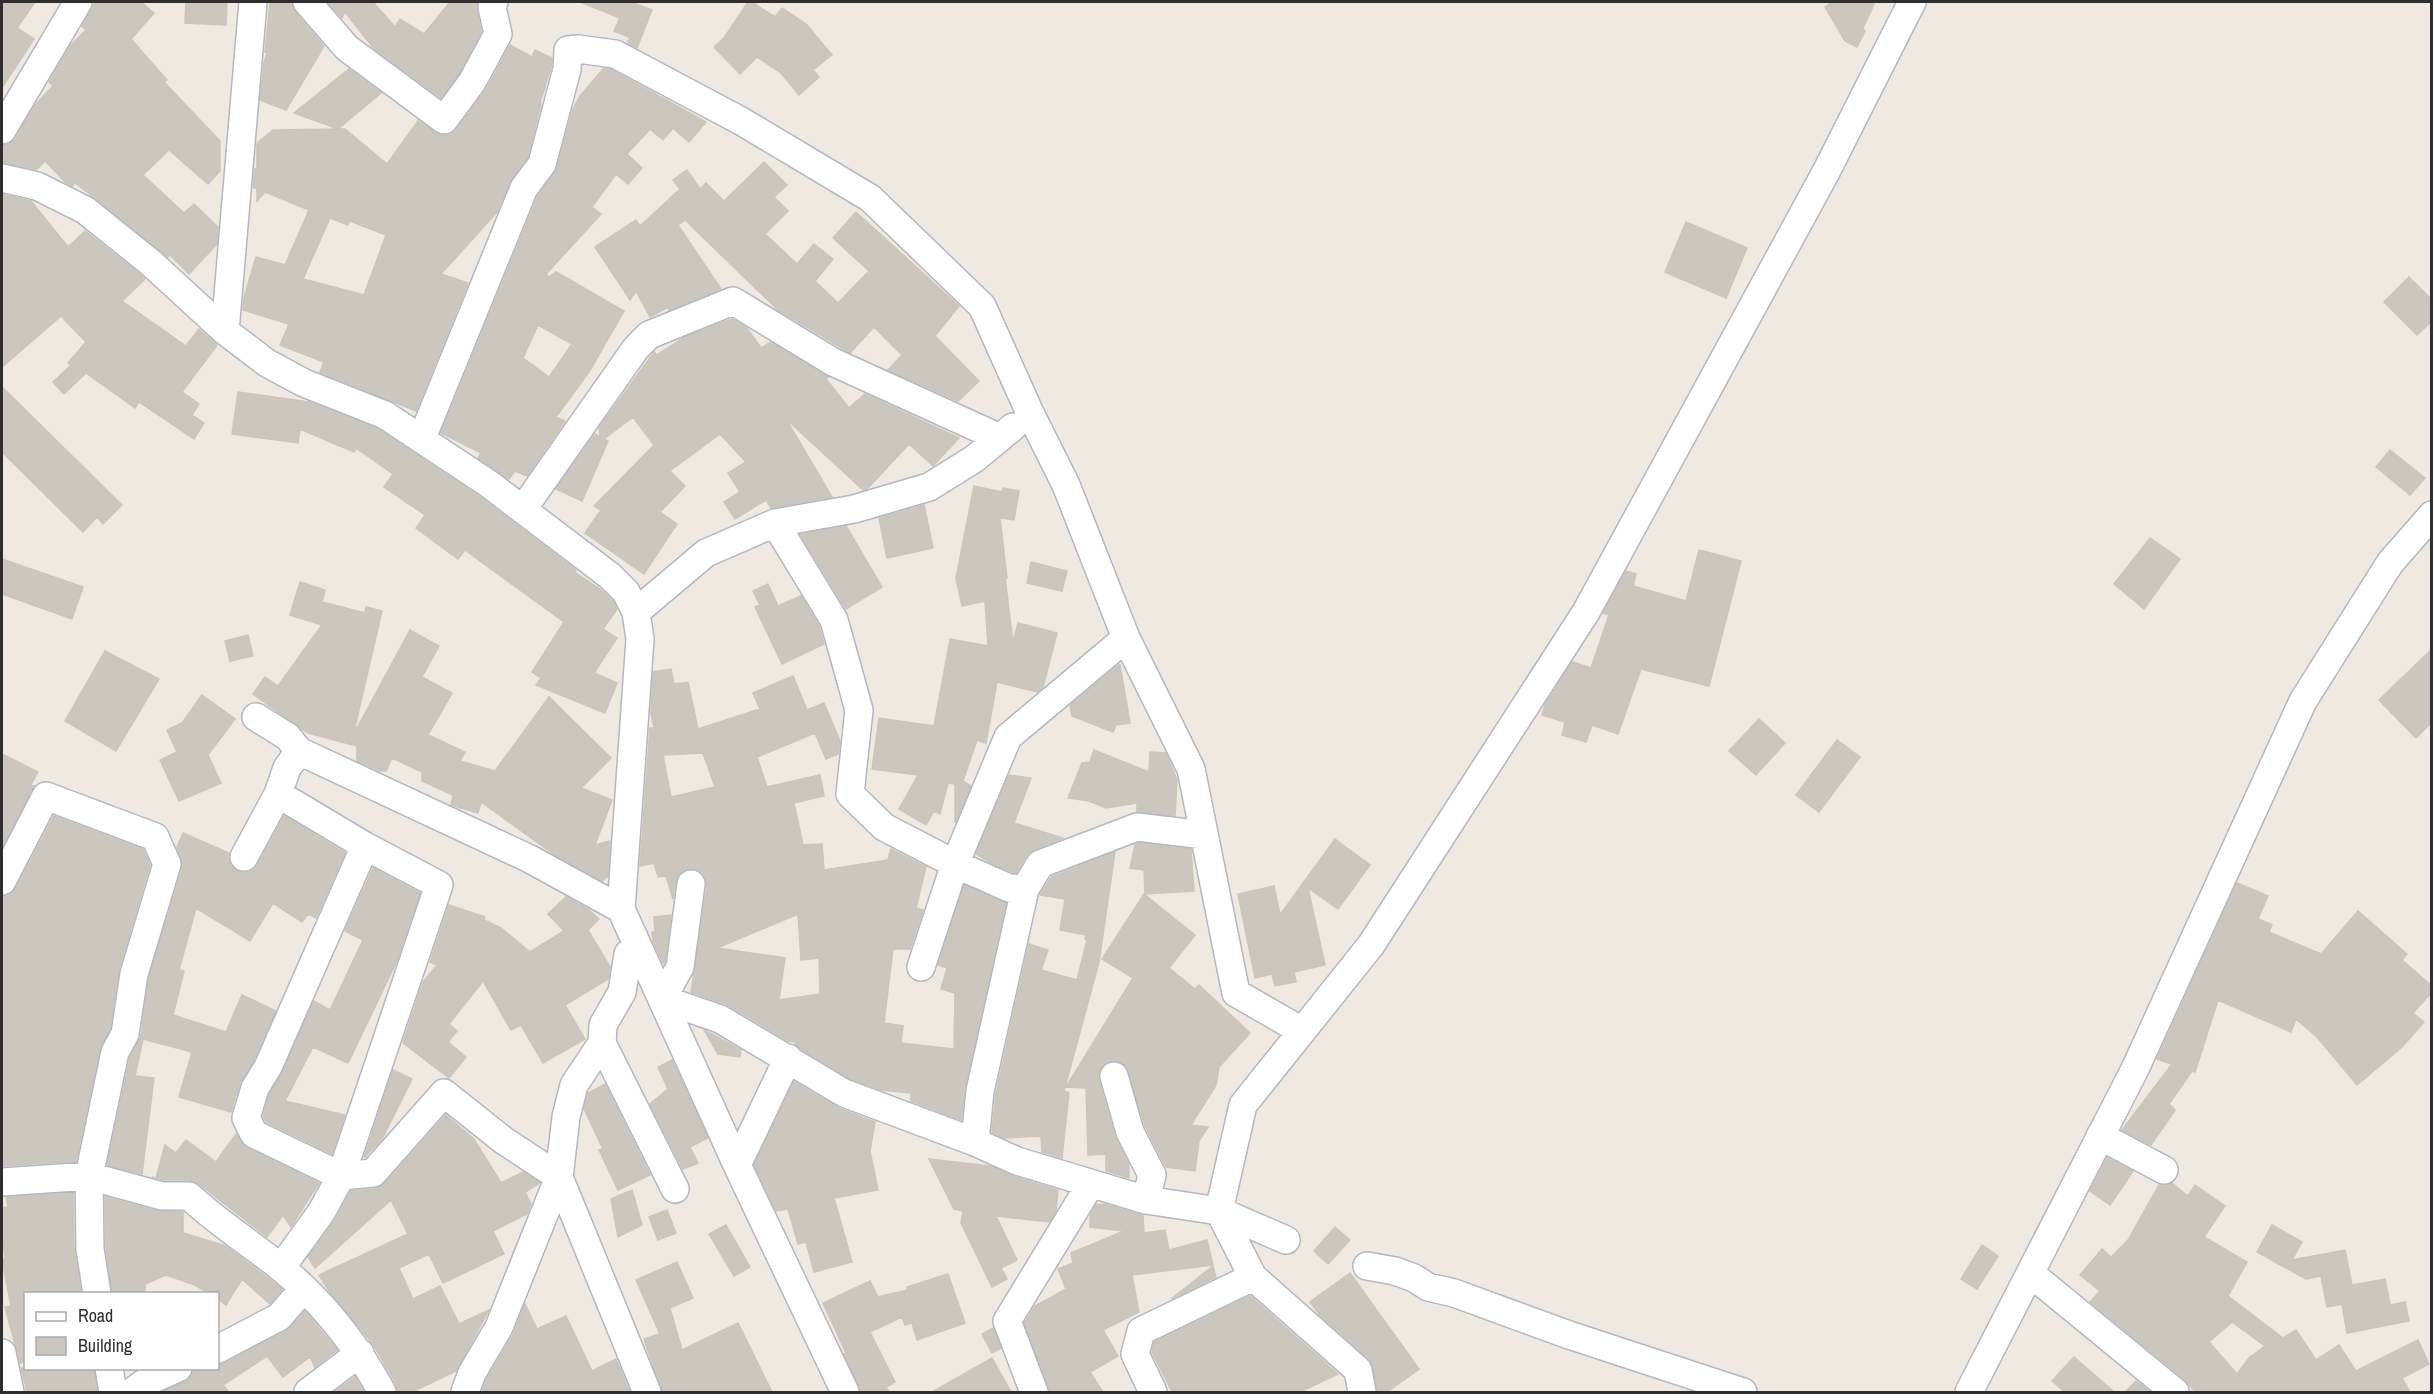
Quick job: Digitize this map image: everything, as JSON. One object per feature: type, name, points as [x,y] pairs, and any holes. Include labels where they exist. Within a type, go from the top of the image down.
[{"type":"street","points":[[2,129],[78,2]]},
{"type":"street","points":[[225,331],[253,2]]},
{"type":"street","points":[[307,2],[347,48],[444,120],[472,82],[498,34],[488,3]]},
{"type":"street","points":[[1362,1392],[1358,1370],[1252,1277],[1219,1211],[1242,1105],[1371,945],[1586,612],[1826,172],[1912,2]]},
{"type":"street","points":[[422,438],[524,188],[542,164],[567,69],[568,50],[578,49],[615,54],[741,121],[870,198],[982,306],[1030,413],[1066,485],[1126,638],[1191,769],[1236,993],[1302,1031]]},
{"type":"street","points":[[2,178],[37,186],[85,210],[150,263],[225,331],[267,363],[304,383],[385,415],[422,438],[523,509],[610,576],[626,592],[636,612],[640,639],[621,909],[737,1165],[845,1392]]},
{"type":"street","points":[[523,509],[636,348],[649,335],[734,301],[833,362],[1000,438]]},
{"type":"street","points":[[636,612],[706,553],[775,523],[854,509],[929,487],[974,459],[1030,413]]},
{"type":"street","points":[[1969,1392],[2134,1069],[2303,700],[2390,562],[2432,515]]},
{"type":"street","points":[[775,523],[834,620],[859,710],[850,794],[884,827],[954,864],[1009,888],[1025,889]]},
{"type":"street","points":[[921,967],[954,864],[1008,737],[1126,638]]},
{"type":"street","points":[[256,717],[288,737],[299,751],[530,860],[621,909]]},
{"type":"street","points":[[244,857],[278,794],[287,768],[299,751]]},
{"type":"street","points":[[278,794],[365,846],[439,885],[341,1176],[322,1211],[281,1268]]},
{"type":"street","points":[[2,881],[46,796],[154,837],[167,864],[134,974],[125,1034],[115,1052],[89,1176],[90,1249],[97,1292]]},
{"type":"street","points":[[975,1142],[980,1091],[1025,889],[1040,864],[1137,827],[1204,835]]},
{"type":"street","points":[[365,846],[268,1067],[255,1088],[246,1118],[254,1134],[341,1176],[373,1173],[420,1123],[444,1093],[503,1140],[559,1177],[647,1392]]},
{"type":"street","points":[[662,999],[680,967],[691,884]]},
{"type":"street","points":[[638,947],[628,954],[622,992],[603,1025],[602,1043],[675,1190]]},
{"type":"street","points":[[662,999],[720,1019],[844,1093],[975,1142],[1017,1161],[1090,1185],[1146,1200],[1219,1211],[1286,1240]]},
{"type":"street","points":[[465,1392],[472,1373],[499,1327],[559,1177],[566,1117],[574,1085],[602,1043]]},
{"type":"street","points":[[737,1165],[788,1058]]},
{"type":"street","points":[[1114,1077],[1130,1132],[1152,1175],[1146,1200]]},
{"type":"street","points":[[2100,1136],[2164,1170]]},
{"type":"street","points":[[2,1182],[89,1176],[162,1197],[189,1196],[213,1218],[281,1268],[304,1288],[360,1353],[382,1392]]},
{"type":"street","points":[[1034,1392],[1007,1321],[1090,1185]]},
{"type":"street","points":[[1367,1266],[1395,1271],[1414,1278],[1428,1287],[1454,1293],[1569,1335],[1743,1392]]},
{"type":"street","points":[[2030,1273],[2175,1392]]},
{"type":"street","points":[[1153,1392],[1135,1354],[1141,1331],[1252,1277]]},
{"type":"street","points":[[219,1348],[279,1317],[304,1288]]},
{"type":"street","points":[[2,1353],[10,1392]]},
{"type":"street","points":[[308,1392],[360,1353]]},
{"type":"street","points":[[109,1370],[113,1392]]},
{"type":"street","points":[[132,1392],[144,1383],[173,1370]]},
{"type":"building","points":[[2,2],[35,2],[17,28],[34,39],[2,88]]},
{"type":"building","points":[[95,2],[141,2],[154,13],[131,39],[167,80],[164,82],[220,141],[220,171],[208,184],[169,150],[143,175],[184,213],[194,204],[218,227],[217,244],[189,274],[170,255],[168,257],[75,183],[72,186],[66,183],[45,161],[36,170],[2,163],[2,146],[15,139],[35,105],[53,86],[49,82],[70,46],[86,30],[82,26]]},
{"type":"building","points":[[186,2],[227,2],[226,25],[185,23]]},
{"type":"building","points":[[270,2],[292,2],[295,12],[324,46],[286,110],[260,100],[267,53],[265,52]]},
{"type":"building","points":[[327,2],[373,2],[395,27],[400,19],[424,34],[450,2],[477,2],[481,32],[459,74],[441,98],[374,49],[345,12],[342,18]]},
{"type":"building","points":[[580,2],[631,2],[652,10],[637,48],[627,42],[631,38],[614,31],[620,18]]},
{"type":"building","points":[[748,2],[752,2],[775,17],[782,8],[806,24],[832,55],[813,70],[819,77],[799,95],[781,73],[757,57],[740,74],[714,47],[724,38]]},
{"type":"building","points":[[1832,2],[1875,2],[1857,47],[1845,41],[1825,7]]},
{"type":"building","points":[[510,45],[532,57],[535,50],[552,58],[528,157],[510,182],[497,212],[441,274],[468,283],[416,411],[320,372],[324,362],[280,345],[289,324],[243,310],[244,298],[256,257],[285,265],[309,210],[265,192],[257,201],[257,189],[253,187],[255,169],[257,170],[257,143],[273,130],[345,129],[387,164],[418,121],[442,136],[450,135],[486,90]],"holes":[[[330,218],[348,225],[350,221],[386,235],[364,295],[303,279]]]},
{"type":"building","points":[[604,68],[610,69],[706,122],[689,142],[673,128],[663,140],[650,129],[627,154],[642,168],[628,184],[616,174],[592,207],[601,214],[546,274],[549,277],[556,272],[624,311],[589,372],[556,417],[565,421],[527,476],[515,471],[509,479],[478,458],[481,453],[441,433],[538,196],[557,168],[573,109],[580,96]],"holes":[[[538,325],[572,344],[549,377],[523,358]]]},
{"type":"building","points":[[349,69],[381,93],[338,129],[294,113]]},
{"type":"building","points":[[764,162],[787,185],[774,197],[788,211],[765,234],[797,264],[814,244],[833,259],[815,281],[838,303],[869,271],[833,238],[856,212],[959,306],[935,336],[979,381],[958,401],[888,370],[902,355],[874,327],[850,353],[778,310],[685,220],[678,225],[721,289],[669,310],[668,307],[650,317],[636,291],[630,300],[595,247],[636,220],[640,226],[680,189],[673,180],[687,170],[700,189],[706,183],[724,201]]},
{"type":"building","points":[[2,194],[31,201],[68,247],[85,231],[141,275],[145,279],[122,301],[186,346],[199,329],[217,345],[182,392],[199,404],[192,415],[204,423],[194,439],[139,402],[135,408],[86,373],[64,394],[53,382],[71,365],[68,363],[86,342],[61,316],[2,367]]},
{"type":"building","points":[[1686,222],[1747,248],[1726,298],[1665,272]]},
{"type":"building","points":[[2409,277],[2432,300],[2432,321],[2417,335],[2384,302]]},
{"type":"building","points":[[732,319],[747,328],[761,348],[771,342],[828,377],[826,379],[849,408],[865,394],[959,438],[933,466],[909,444],[867,489],[863,490],[786,419],[832,497],[771,508],[766,500],[735,519],[724,502],[740,492],[728,473],[746,462],[720,434],[670,471],[685,486],[660,512],[677,524],[644,574],[585,533],[601,510],[594,506],[654,445],[633,417],[604,439],[608,441],[582,501],[556,489],[595,434],[600,437],[599,428],[654,352],[657,355],[685,337]]},
{"type":"building","points":[[2,387],[122,505],[103,524],[97,517],[83,532],[2,452]]},
{"type":"building","points":[[238,392],[309,402],[378,429],[480,497],[576,570],[574,572],[600,589],[613,601],[617,609],[603,629],[617,638],[594,673],[617,683],[605,713],[536,685],[541,678],[532,672],[564,622],[465,550],[458,559],[416,528],[425,515],[384,487],[393,474],[356,448],[354,452],[300,429],[298,443],[232,434]]},
{"type":"building","points":[[2390,450],[2425,478],[2410,495],[2376,467]]},
{"type":"building","points":[[974,486],[1002,492],[1003,488],[1019,491],[1014,520],[1000,518],[1013,643],[1018,623],[1057,633],[1043,687],[1037,692],[997,682],[986,743],[977,740],[963,781],[971,786],[955,823],[955,784],[948,783],[940,814],[934,811],[926,825],[899,809],[918,775],[872,769],[879,718],[934,726],[950,639],[988,646],[985,601],[962,606],[956,578]]},
{"type":"building","points":[[924,505],[933,548],[887,558],[879,518]]},
{"type":"building","points":[[846,526],[882,587],[846,609],[800,534]]},
{"type":"building","points":[[2150,538],[2180,559],[2144,609],[2114,584]]},
{"type":"building","points":[[1699,550],[1741,561],[1709,686],[1641,669],[1618,734],[1592,725],[1586,742],[1562,735],[1565,722],[1542,715],[1545,705],[1572,662],[1591,668],[1609,615],[1603,613],[1626,571],[1636,574],[1633,586],[1686,601]]},
{"type":"building","points":[[2,559],[83,587],[72,619],[2,594]]},
{"type":"building","points":[[1031,562],[1067,571],[1062,591],[1027,583]]},
{"type":"building","points":[[300,582],[325,590],[322,602],[365,613],[366,607],[382,611],[355,727],[357,728],[410,630],[439,646],[422,677],[452,693],[428,735],[465,752],[460,761],[495,771],[549,697],[611,758],[581,788],[612,800],[595,845],[610,841],[608,876],[602,881],[555,855],[481,802],[478,813],[451,805],[453,795],[422,781],[422,772],[392,758],[386,771],[380,771],[357,761],[357,746],[308,733],[253,694],[265,677],[278,686],[322,625],[290,615]]},
{"type":"building","points":[[768,584],[778,606],[801,596],[819,626],[824,644],[782,664],[755,607],[760,605],[753,591]]},
{"type":"building","points":[[248,635],[253,656],[230,661],[225,641]]},
{"type":"building","points":[[2432,649],[2432,722],[2416,738],[2379,700]]},
{"type":"building","points":[[105,651],[159,679],[116,751],[65,721]]},
{"type":"building","points":[[1120,665],[1130,723],[1116,725],[1113,732],[1072,716],[1070,705]]},
{"type":"building","points":[[671,669],[674,684],[688,682],[698,729],[760,709],[753,693],[793,676],[807,710],[824,703],[840,741],[838,754],[826,759],[815,733],[757,757],[767,787],[820,775],[824,796],[794,803],[803,845],[822,844],[824,870],[888,860],[891,849],[926,867],[916,908],[923,910],[910,949],[893,949],[884,1023],[903,1026],[901,1043],[954,1049],[955,993],[941,989],[947,968],[938,965],[964,885],[1006,903],[965,1088],[961,1120],[911,1101],[911,1093],[881,1090],[851,1079],[801,1049],[795,1044],[796,1042],[788,1041],[728,1005],[691,992],[707,886],[705,877],[700,871],[694,869],[684,870],[678,875],[673,899],[666,876],[658,877],[654,863],[640,866],[650,728],[654,728],[651,713],[653,672]],"holes":[[[703,753],[715,787],[671,797],[663,755]],[[798,914],[801,960],[819,958],[820,994],[779,1000],[785,958],[717,948]]]},
{"type":"building","points":[[202,695],[235,719],[208,755],[221,783],[179,801],[160,760],[177,752],[167,730],[182,723]]},
{"type":"building","points":[[1759,719],[1785,743],[1756,775],[1729,751]]},
{"type":"building","points":[[1837,740],[1860,757],[1819,812],[1796,795]]},
{"type":"building","points":[[1094,750],[1149,772],[1150,752],[1166,753],[1177,780],[1175,816],[1137,812],[1137,803],[1106,808],[1089,801],[1068,798],[1082,763],[1090,762]]},
{"type":"building","points":[[2,754],[38,772],[31,785],[34,786],[2,848]]},
{"type":"building","points":[[1009,775],[1031,778],[1014,823],[1063,838],[1034,850],[1026,856],[1016,873],[976,854]]},
{"type":"building","points":[[54,816],[143,849],[150,865],[119,970],[110,1029],[100,1049],[76,1161],[2,1166],[2,897],[10,895],[16,888]]},
{"type":"building","points":[[284,816],[345,853],[316,918],[308,914],[302,922],[273,903],[250,941],[196,908],[179,970],[184,971],[173,1015],[226,1032],[242,995],[276,1011],[254,1060],[240,1083],[231,1112],[179,1097],[192,1052],[143,1039],[135,1076],[154,1078],[142,1174],[107,1165],[130,1058],[141,1036],[149,977],[182,869],[177,847],[183,833],[229,853],[231,866],[245,873],[253,870],[258,864]]},
{"type":"building","points":[[1335,839],[1370,865],[1338,909],[1308,888],[1325,965],[1294,972],[1296,982],[1275,986],[1272,974],[1255,978],[1238,894],[1274,886],[1280,915]]},
{"type":"building","points":[[1139,843],[1191,849],[1194,891],[1145,894],[1144,870],[1130,868],[1135,845]]},
{"type":"building","points":[[1115,852],[1099,962],[1064,1091],[1069,1093],[1062,1158],[1042,1152],[1041,1136],[1004,1138],[992,1132],[996,1093],[1029,944],[1048,950],[1041,970],[1077,980],[1087,940],[1086,935],[1060,930],[1065,899],[1040,895],[1051,877]]},
{"type":"building","points":[[373,868],[420,893],[397,961],[348,1063],[313,1047],[285,1101],[345,1115],[332,1154],[266,1122],[263,1117],[269,1095],[282,1073],[314,1001],[330,1010],[363,940],[345,931]]},
{"type":"building","points":[[2237,883],[2268,896],[2258,919],[2272,925],[2269,932],[2321,954],[2358,911],[2407,954],[2402,960],[2432,986],[2432,992],[2413,1013],[2424,1022],[2402,1047],[2357,1085],[2317,1037],[2296,1019],[2291,1032],[2218,1000],[2195,1072],[2192,1071],[2169,1104],[2175,1110],[2151,1145],[2122,1130],[2172,1064],[2157,1059]]},
{"type":"building","points":[[1144,894],[1195,935],[1169,968],[1195,989],[1199,985],[1250,1033],[1219,1067],[1216,1085],[1191,1125],[1208,1127],[1199,1141],[1195,1171],[1166,1167],[1145,1126],[1125,1065],[1117,1061],[1109,1061],[1102,1066],[1099,1080],[1115,1137],[1129,1165],[1129,1178],[1106,1171],[1106,1154],[1088,1155],[1086,1088],[1066,1087],[1133,978],[1102,959]]},
{"type":"building","points":[[566,897],[588,909],[599,919],[588,930],[610,967],[608,979],[565,1005],[585,1039],[543,1063],[521,1025],[511,1030],[483,981],[449,1024],[457,1031],[448,1042],[466,1057],[449,1078],[403,1043],[423,982],[437,965],[430,962],[449,905],[485,917],[484,920],[501,928],[530,952],[564,931],[548,914]]},
{"type":"building","points":[[671,915],[665,962],[663,963],[653,941],[654,917]]},
{"type":"building","points":[[704,1030],[741,1050],[740,1057],[718,1054]]},
{"type":"building","points":[[672,1060],[708,1138],[690,1147],[698,1163],[683,1169],[650,1104],[668,1089],[658,1067]]},
{"type":"building","points":[[393,1070],[412,1079],[382,1139],[364,1158]]},
{"type":"building","points":[[794,1082],[836,1107],[875,1122],[870,1151],[878,1190],[834,1198],[852,1262],[814,1272],[806,1242],[798,1244],[788,1209],[776,1211],[754,1165]]},
{"type":"building","points":[[605,1084],[650,1175],[618,1190],[599,1150],[603,1149],[584,1109],[588,1093]]},
{"type":"building","points":[[446,1115],[474,1139],[501,1183],[523,1172],[540,1183],[525,1192],[531,1204],[527,1214],[493,1231],[504,1254],[443,1283],[429,1254],[399,1268],[413,1299],[440,1286],[459,1324],[489,1310],[456,1371],[412,1392],[398,1392],[396,1384],[373,1344],[329,1291],[319,1275],[408,1234],[391,1200],[315,1268],[308,1257],[335,1220],[351,1191],[374,1189],[385,1183]]},
{"type":"building","points":[[236,1134],[247,1148],[319,1183],[291,1227],[283,1215],[267,1237],[199,1184],[189,1180],[156,1178],[165,1145],[176,1153],[186,1140],[216,1162]]},
{"type":"building","points":[[2107,1158],[2133,1171],[2110,1205],[2090,1191]]},
{"type":"building","points":[[929,1159],[990,1166],[1012,1176],[1058,1190],[1056,1211],[1049,1222],[996,1216],[1017,1260],[1001,1268],[1007,1279],[992,1287],[961,1223],[963,1211],[954,1209]]},
{"type":"building","points":[[2172,1183],[2188,1196],[2195,1185],[2225,1206],[2204,1237],[2247,1262],[2228,1296],[2283,1338],[2296,1330],[2316,1360],[2339,1345],[2356,1371],[2418,1340],[2429,1364],[2402,1378],[2410,1392],[2195,1392],[2185,1380],[2090,1302],[2100,1291],[2080,1275],[2102,1249],[2111,1257],[2128,1240],[2159,1185]],"holes":[[[2232,1322],[2265,1346],[2249,1358],[2237,1374],[2209,1342]]]},
{"type":"building","points":[[632,1190],[642,1225],[618,1237],[611,1199]]},
{"type":"building","points":[[73,1193],[74,1249],[81,1292],[24,1292],[24,1362],[20,1363],[5,1307],[11,1306],[2,1260],[5,1258],[2,1208],[8,1207],[6,1197]]},
{"type":"building","points":[[105,1197],[158,1211],[183,1212],[183,1233],[226,1246],[282,1289],[270,1304],[242,1279],[226,1305],[219,1300],[219,1292],[206,1292],[195,1285],[166,1275],[145,1284],[145,1292],[112,1292],[106,1248]]},
{"type":"building","points":[[1105,1204],[1143,1215],[1144,1233],[1165,1230],[1169,1250],[1207,1240],[1213,1265],[1132,1275],[1139,1312],[1103,1330],[1118,1356],[1090,1372],[1103,1392],[1049,1392],[1024,1323],[1035,1306],[1066,1289],[1058,1269],[1073,1263],[1071,1253],[1124,1231],[1090,1227],[1090,1216],[1096,1205]]},
{"type":"building","points":[[667,1210],[676,1233],[658,1240],[649,1217]]},
{"type":"building","points":[[726,1225],[750,1267],[734,1276],[709,1234]]},
{"type":"building","points":[[2272,1225],[2302,1242],[2292,1260],[2345,1250],[2352,1285],[2385,1279],[2390,1305],[2405,1302],[2409,1321],[2347,1333],[2342,1304],[2327,1307],[2321,1276],[2306,1279],[2257,1252]]},
{"type":"building","points":[[1335,1227],[1350,1240],[1328,1264],[1314,1251]]},
{"type":"building","points":[[1982,1245],[1998,1256],[1977,1289],[1961,1279]]},
{"type":"building","points":[[677,1262],[693,1298],[670,1308],[682,1350],[738,1323],[772,1392],[662,1392],[644,1339],[660,1334],[636,1280]]},
{"type":"building","points":[[1213,1266],[1216,1277],[1171,1299]]},
{"type":"building","points":[[1350,1273],[1419,1369],[1387,1392],[1377,1392],[1373,1367],[1368,1358],[1320,1315],[1310,1302]]},
{"type":"building","points":[[948,1274],[965,1323],[917,1340],[912,1323],[905,1325],[902,1317],[870,1332],[895,1382],[886,1387],[889,1392],[861,1392],[823,1303],[870,1281],[878,1297],[907,1290],[907,1287]]},
{"type":"building","points":[[1250,1296],[1338,1374],[1300,1392],[1172,1392],[1152,1352],[1154,1342]]},
{"type":"building","points":[[525,1304],[537,1329],[566,1316],[592,1371],[616,1359],[630,1392],[482,1392],[486,1380],[513,1335]]},
{"type":"building","points":[[305,1311],[337,1350],[315,1367],[310,1357],[283,1377],[267,1356],[223,1385],[229,1392],[161,1392],[185,1382],[191,1377],[193,1370],[219,1370],[219,1365],[286,1331]]},
{"type":"building","points":[[993,1328],[1001,1348],[992,1353],[982,1334]]},
{"type":"building","points":[[2074,1357],[2114,1392],[2065,1392],[2052,1381]]},
{"type":"building","points":[[992,1358],[1011,1392],[932,1392]]},
{"type":"building","points":[[21,1368],[24,1370],[94,1370],[97,1392],[27,1392]]},
{"type":"building","points":[[355,1377],[364,1392],[334,1392]]},
{"type":"building","points":[[2136,1381],[2151,1392],[2125,1392]]}]
